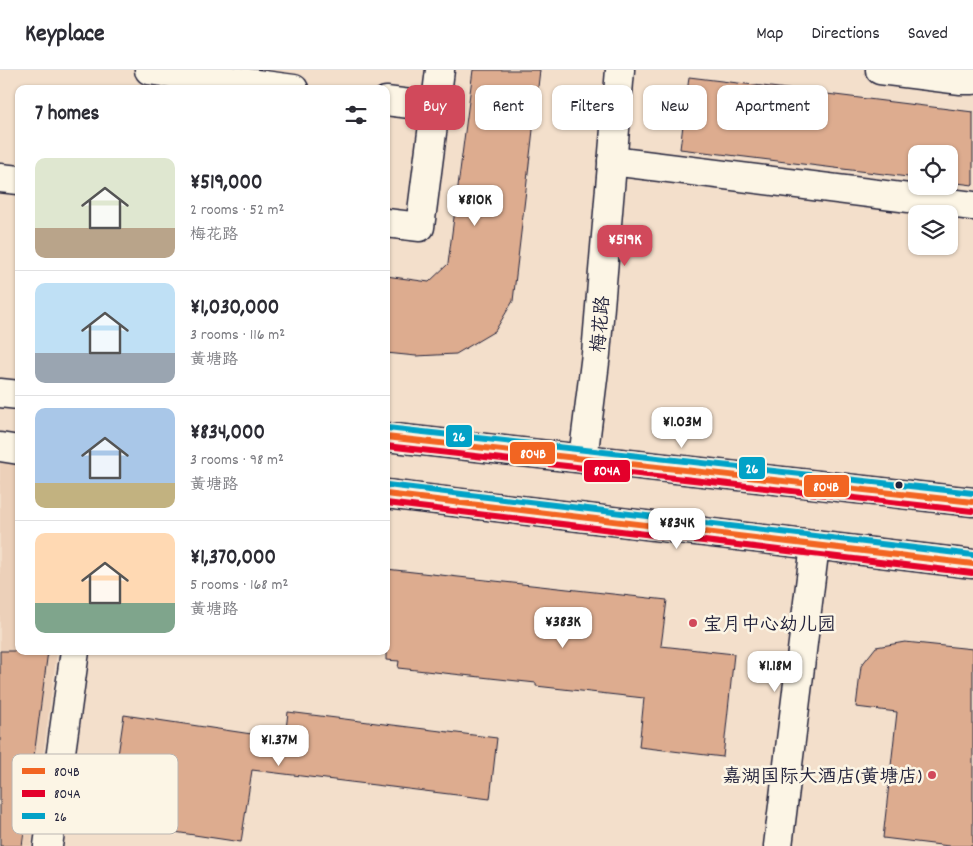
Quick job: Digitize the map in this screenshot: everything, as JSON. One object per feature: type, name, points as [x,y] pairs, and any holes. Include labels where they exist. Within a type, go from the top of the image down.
[{"type":"main road","points":[[152,70],[245,85]]},
{"type":"main road","points":[[438,85],[440,70]]},
{"type":"main road","name":"梅花路","points":[[582,459],[596,354],[620,70]]},
{"type":"main road","points":[[880,70],[973,80]]},
{"type":"main road","points":[[390,101],[405,103]]},
{"type":"main road","points":[[390,223],[420,227],[432,130]]},
{"type":"main road","points":[[612,161],[973,206]]},
{"type":"main road","points":[[0,178],[15,180]]},
{"type":"main road","points":[[0,393],[15,395]]},
{"type":"main road","points":[[390,437],[973,502]]},
{"type":"main road","points":[[0,447],[15,449]]},
{"type":"main road","points":[[390,494],[973,564]]},
{"type":"main road","points":[[778,846],[815,545]]},
{"type":"main road","points":[[61,754],[74,655]]},
{"type":"shaded area","points":[[0,441],[15,443],[15,655],[56,655],[43,754],[12,754],[12,834],[33,834],[31,846],[0,846]]},
{"type":"building","points":[[473,70],[540,70],[538,85],[475,85],[475,130],[533,130],[513,301],[495,331],[456,354],[416,356],[390,353],[390,277],[429,282],[448,264]]},
{"type":"building","points":[[689,77],[754,85],[717,85],[717,130],[828,130],[828,94],[973,112],[973,185],[958,183],[958,145],[908,145],[908,177],[680,149],[682,130],[707,130],[707,85],[688,85]]},
{"type":"building","points":[[390,569],[667,600],[661,646],[734,654],[723,757],[639,747],[644,698],[536,686],[536,683],[398,668],[399,661],[386,660],[386,655],[390,655]]},
{"type":"building","name":"嘉湖国际大酒店(黄塘店)","points":[[905,642],[973,649],[973,846],[949,846],[883,838],[897,712],[856,707],[861,666],[876,647]]},
{"type":"building","points":[[0,651],[15,651],[15,655],[47,655],[34,754],[12,754],[12,834],[24,834],[22,846],[0,846]]},
{"type":"building","points":[[288,712],[497,738],[490,799],[252,770],[241,842],[178,833],[178,754],[118,754],[124,715],[285,739]]},
{"type":"transit line","name":"26","points":[[390,428],[973,493]]},
{"type":"transit line","name":"804B","points":[[390,437],[973,502]]},
{"type":"transit line","name":"804A","points":[[390,446],[972,511]]},
{"type":"transit line","name":"26","points":[[390,485],[973,555]]},
{"type":"transit line","name":"804B","points":[[390,494],[973,564]]},
{"type":"transit line","name":"804A","points":[[390,503],[972,573]]},
{"type":"place","name":"宝月中心幼儿园","points":[[693,623]]},
{"type":"place","name":"嘉湖国际大酒店(黄塘店)","points":[[932,775]]}]
